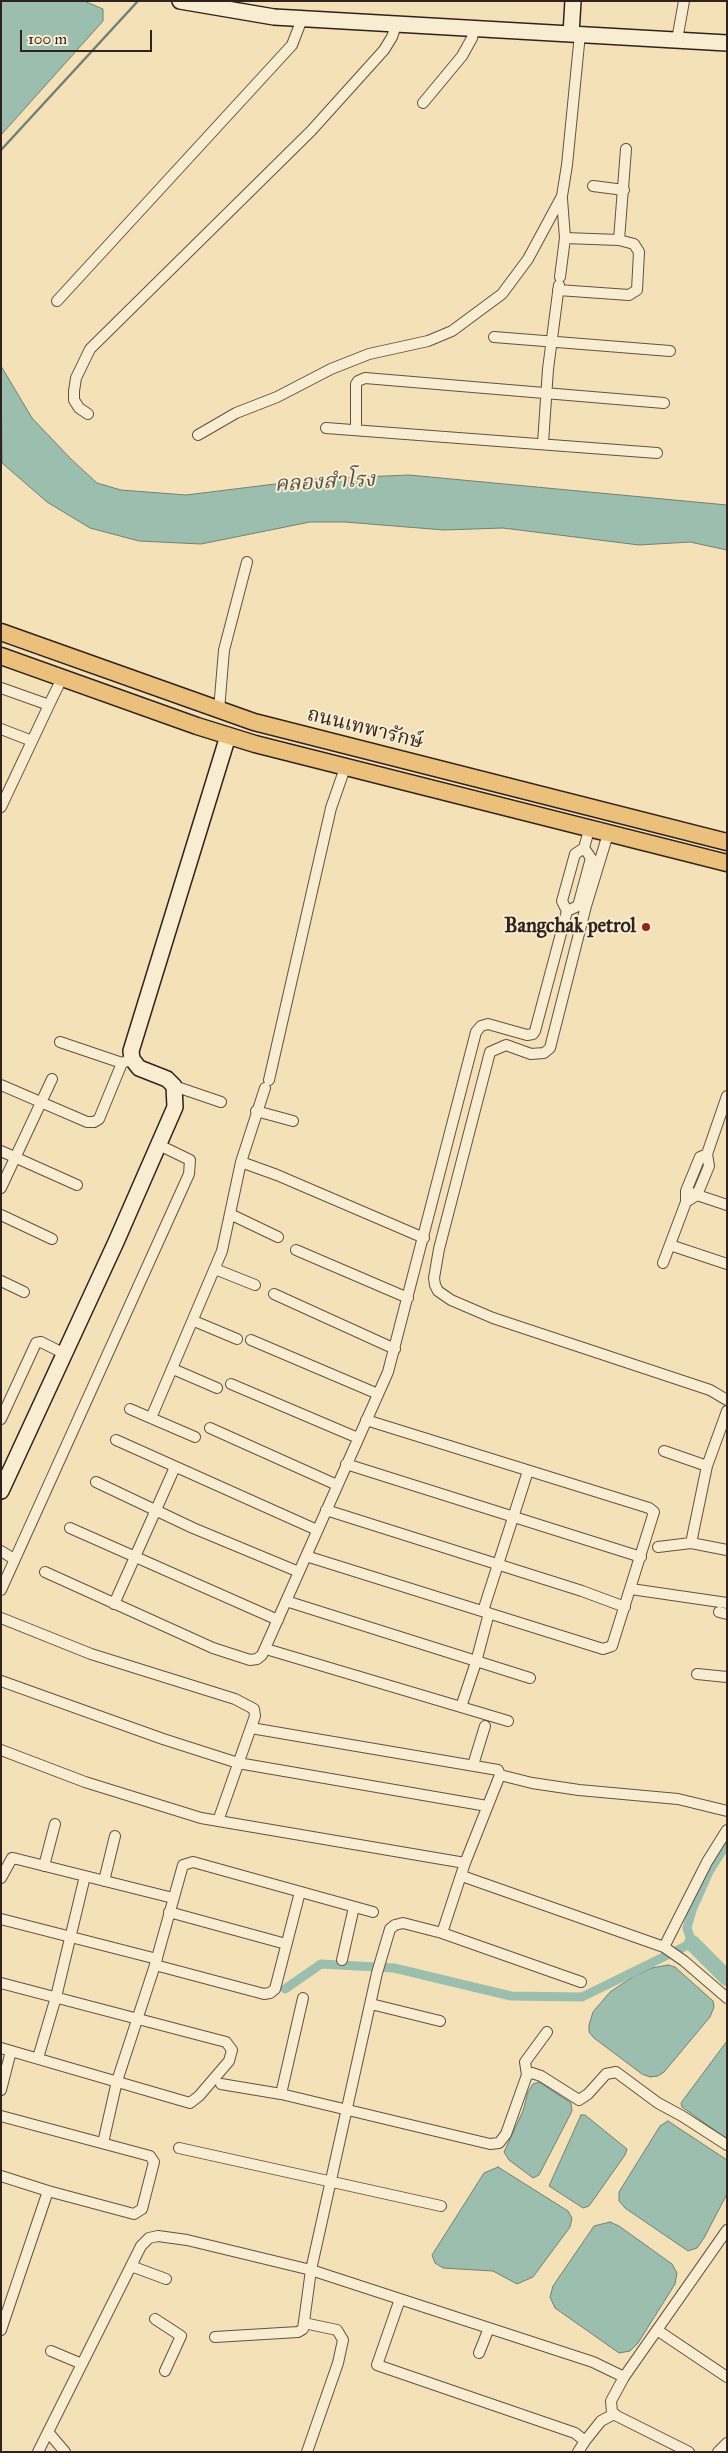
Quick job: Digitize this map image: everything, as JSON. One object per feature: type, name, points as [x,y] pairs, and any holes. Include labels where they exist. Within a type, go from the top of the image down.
[{"type":"main road","name":"ถนนเทพารักษ์","points":[[1,632],[219,710],[288,732],[727,842]]},
{"type":"main road","points":[[1,656],[228,736],[484,804],[727,864]]},
{"type":"street","points":[[180,1],[232,11],[302,19],[727,44]]},
{"type":"street","points":[[543,443],[551,341],[564,236],[562,196],[567,165],[576,34],[573,1]]},
{"type":"street","points":[[677,40],[684,1]]},
{"type":"street","points":[[58,301],[292,45],[302,19]]},
{"type":"street","points":[[88,414],[74,400],[74,391],[76,378],[90,349],[311,131],[384,50],[392,37],[396,25]]},
{"type":"street","points":[[422,103],[462,56],[472,38],[474,30]]},
{"type":"street","points":[[619,240],[626,149]]},
{"type":"street","points":[[593,186],[624,190]]},
{"type":"street","points":[[198,435],[236,413],[277,397],[331,369],[369,354],[428,341],[452,331],[488,306],[513,280],[528,259],[562,196]]},
{"type":"street","points":[[559,284],[629,295],[636,292],[639,252],[634,244],[619,240],[564,236]]},
{"type":"street","points":[[494,337],[670,351]]},
{"type":"street","points":[[356,430],[356,384],[365,378],[664,402]]},
{"type":"street","points":[[326,428],[657,453]]},
{"type":"street","points":[[219,710],[224,650],[246,562]]},
{"type":"street","points":[[1,807],[62,678]]},
{"type":"street","points":[[1,688],[49,705]]},
{"type":"street","points":[[1,729],[32,741]]},
{"type":"street","points":[[1,1085],[86,1122],[94,1122],[99,1119],[131,1051],[228,736]]},
{"type":"street","points":[[151,1418],[215,1269],[232,1215],[241,1162],[256,1111],[267,1084],[332,808],[345,768]]},
{"type":"street","points":[[484,804],[490,782]]},
{"type":"street","points":[[45,1572],[213,1648],[241,1658],[257,1659],[266,1649],[378,1394],[395,1349],[476,1032],[481,1026],[488,1024],[533,1034],[567,911],[562,901],[576,854],[584,848],[589,830]]},
{"type":"street","points":[[608,834],[586,906],[550,1048],[544,1053],[531,1054],[506,1045],[490,1052],[439,1249],[434,1278],[435,1285],[438,1291],[451,1300],[493,1318],[710,1390],[727,1400]]},
{"type":"street","points":[[567,911],[578,906],[591,858],[584,848]]},
{"type":"street","points":[[60,1042],[127,1061],[167,1079],[174,1086],[221,1102]]},
{"type":"street","points":[[1,1188],[42,1104],[52,1079]]},
{"type":"street","points":[[1,1491],[176,1107],[174,1086]]},
{"type":"street","points":[[686,1202],[697,1195],[709,1166],[707,1154],[727,1096]]},
{"type":"street","points":[[256,1111],[293,1121]]},
{"type":"street","points":[[1,1590],[189,1174],[190,1160],[159,1145]]},
{"type":"street","points":[[1,1151],[77,1185]]},
{"type":"street","points":[[663,1263],[686,1202],[686,1191],[700,1158],[707,1154]]},
{"type":"street","points":[[241,1162],[278,1175],[424,1238]]},
{"type":"street","points":[[686,1191],[727,1206]]},
{"type":"street","points":[[1,1215],[52,1239]]},
{"type":"street","points":[[232,1215],[278,1237]]},
{"type":"street","points":[[670,1245],[727,1264]]},
{"type":"street","points":[[296,1250],[408,1298]]},
{"type":"street","points":[[215,1269],[255,1286]]},
{"type":"street","points":[[1,1281],[24,1292]]},
{"type":"street","points":[[274,1294],[395,1349]]},
{"type":"street","points":[[194,1321],[237,1339]]},
{"type":"street","points":[[251,1340],[378,1394]]},
{"type":"street","points":[[1,1419],[36,1343],[41,1342],[64,1354]]},
{"type":"street","points":[[173,1369],[217,1388]]},
{"type":"street","points":[[231,1384],[358,1438]]},
{"type":"street","points":[[130,1409],[195,1437]]},
{"type":"street","points":[[691,1543],[707,1466],[727,1411]]},
{"type":"street","points":[[306,1556],[608,1649],[612,1646],[654,1515],[649,1508],[366,1420]]},
{"type":"street","points":[[210,1428],[337,1485]]},
{"type":"street","points":[[116,1440],[317,1530]]},
{"type":"street","points":[[664,1451],[707,1466]]},
{"type":"street","points":[[346,1464],[641,1557]]},
{"type":"street","points":[[114,1604],[175,1467]]},
{"type":"street","points":[[461,1707],[476,1662],[498,1565],[528,1471]]},
{"type":"street","points":[[96,1482],[299,1572]]},
{"type":"street","points":[[326,1510],[625,1607]]},
{"type":"street","points":[[70,1528],[278,1620]]},
{"type":"street","points":[[658,1547],[691,1543],[727,1550]]},
{"type":"street","points":[[1,1552],[14,1558]]},
{"type":"street","points":[[631,1589],[727,1603]]},
{"type":"street","points":[[286,1601],[530,1678]]},
{"type":"street","points":[[1,1618],[91,1654],[236,1698],[254,1709],[256,1716],[218,1821]]},
{"type":"street","points":[[266,1649],[508,1721]]},
{"type":"street","points":[[697,1674],[727,1677]]},
{"type":"street","points":[[1,1681],[163,1740],[238,1763],[487,1806]]},
{"type":"street","points":[[474,1765],[485,1726]]},
{"type":"street","points":[[252,1728],[498,1770],[500,1775],[465,1863],[442,1933]]},
{"type":"street","points":[[1,1750],[85,1782],[218,1821],[465,1863]]},
{"type":"street","points":[[500,1775],[570,1788],[678,1799],[727,1812]]},
{"type":"street","points":[[44,1866],[55,1824]]},
{"type":"street","points":[[664,1947],[707,1862],[727,1830]]},
{"type":"street","points":[[104,1881],[115,1836]]},
{"type":"street","points":[[1,1878],[12,1858],[173,1898]]},
{"type":"street","points":[[102,2143],[117,2082],[156,1962],[180,1869],[183,1865],[190,1862],[373,1912]]},
{"type":"street","points":[[38,2058],[56,1998],[85,1876]]},
{"type":"street","points":[[462,1876],[664,1947],[684,1961],[727,1998]]},
{"type":"street","points":[[1,1919],[264,1994],[270,1993],[275,1989],[300,1892]]},
{"type":"street","points":[[342,1960],[354,1907]]},
{"type":"street","points":[[169,1912],[286,1944]]},
{"type":"street","points":[[215,2337],[298,2332],[303,2329],[311,2270],[371,2004],[390,1929],[403,1923],[442,1933],[581,1982]]},
{"type":"street","points":[[1,1983],[138,2021],[226,2042],[230,2046],[232,2055],[205,2089],[190,2102],[6,2049],[1,2090]]},
{"type":"street","points":[[280,2094],[303,1998]]},
{"type":"street","points":[[371,2004],[440,2022]]},
{"type":"street","points":[[221,2084],[280,2094],[490,2144],[498,2143],[506,2134],[515,2113],[527,2075],[525,2062],[547,2032]]},
{"type":"street","points":[[527,2075],[532,2073],[541,2076],[579,2100],[583,2099],[606,2074],[616,2072],[658,2103],[727,2145]]},
{"type":"street","points":[[1,2116],[153,2158],[142,2209],[134,2214],[48,2191],[1,2176]]},
{"type":"street","points":[[179,2148],[331,2184],[441,2206]]},
{"type":"street","points":[[1,2330],[48,2191]]},
{"type":"street","points":[[689,2452],[614,2414],[611,2407],[612,2401],[624,2377],[726,2231]]},
{"type":"street","points":[[38,2452],[141,2246],[149,2238],[167,2236],[311,2270],[593,2362],[624,2377]]},
{"type":"street","points":[[131,2266],[166,2279]]},
{"type":"street","points":[[400,2299],[377,2365],[575,2433],[585,2442]]},
{"type":"street","points":[[156,2319],[181,2336],[165,2371]]},
{"type":"street","points":[[304,2323],[337,2330],[342,2340],[338,2363],[307,2452]]},
{"type":"street","points":[[479,2353],[489,2328]]},
{"type":"street","points":[[657,2330],[727,2377]]},
{"type":"street","points":[[51,2351],[82,2364]]},
{"type":"street","points":[[578,2452],[601,2421],[614,2414]]},
{"type":"street","points":[[48,2432],[65,2452]]},
{"type":"street","points":[[718,2452],[727,2442]]},
{"type":"water","points":[[1,1],[84,1],[103,9],[103,21],[1,135]]},
{"type":"water","name":"คลองสำโรง","points":[[1,366],[32,418],[71,459],[97,483],[121,490],[186,495],[316,479],[409,475],[727,505],[727,550],[690,542],[639,545],[503,528],[444,530],[345,522],[310,522],[201,544],[139,541],[90,528],[47,502],[2,463]]},
{"type":"water","points":[[668,1965],[675,1967],[713,2001],[714,2007],[710,2017],[664,2072],[658,2076],[650,2077],[642,2074],[594,2038],[589,2032],[589,2025],[593,2012],[610,1992],[634,1976],[652,1968]]},
{"type":"water","points":[[727,2041],[727,2139],[682,2107],[681,2103]]},
{"type":"water","points":[[539,2082],[571,2103],[572,2111],[539,2175],[533,2178],[509,2160],[504,2152],[523,2111],[528,2092],[533,2084]]},
{"type":"water","points":[[581,2115],[585,2115],[627,2149],[625,2155],[589,2206],[583,2208],[549,2186]]},
{"type":"water","points":[[668,2121],[727,2160],[727,2194],[704,2238],[697,2248],[688,2251],[625,2208],[619,2201],[619,2192],[660,2126]]},
{"type":"water","points":[[498,2167],[568,2211],[572,2218],[570,2227],[533,2277],[517,2284],[493,2271],[443,2268],[435,2263],[432,2255],[484,2173]]},
{"type":"water","points":[[610,2222],[619,2226],[672,2264],[677,2273],[675,2284],[638,2343],[630,2351],[619,2353],[555,2308],[550,2297],[553,2286],[594,2226]]},
{"type":"waterway","points":[[1,150],[138,1]]},
{"type":"waterway","points":[[285,1989],[321,1964],[394,1968],[511,1996],[582,1997],[692,1943],[687,1928],[692,1910],[709,1872],[727,1843]]},
{"type":"waterway","points":[[692,1943],[727,1978]]},
{"type":"place","name":"Bangchak petrol","points":[[646,927]]}]
